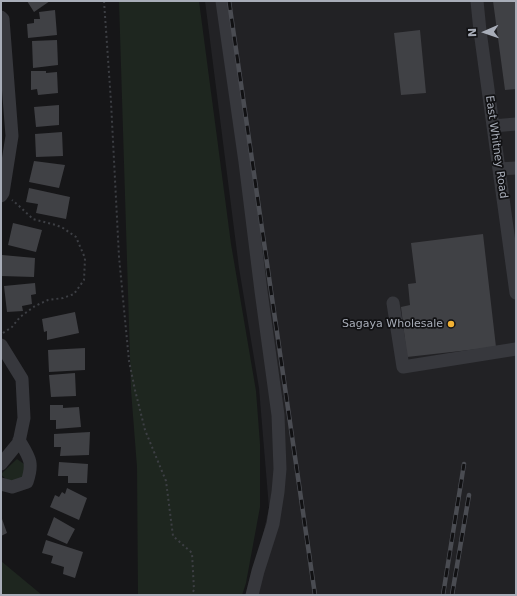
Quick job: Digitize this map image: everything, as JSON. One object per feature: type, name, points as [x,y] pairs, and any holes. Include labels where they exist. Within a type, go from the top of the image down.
[{"type":"street","points":[[222,1],[245,162],[278,423],[280,469],[278,492],[273,524],[252,595]]},
{"type":"street","name":"East Whitney Road","points":[[477,1],[499,169],[512,234],[516,293]]},
{"type":"street","points":[[1,16],[3,19],[12,136],[2,193]]},
{"type":"street","points":[[493,126],[516,124]]},
{"type":"street","points":[[499,169],[516,168]]},
{"type":"street","points":[[393,302],[403,367],[516,350]]},
{"type":"street","points":[[1,345],[22,379],[24,418],[19,442],[1,464]]},
{"type":"street","points":[[1,484],[12,487],[26,482],[31,472],[27,453],[19,440]]},
{"type":"path","points":[[104,1],[119,257],[129,361],[145,430],[166,481],[173,536],[192,553],[194,590],[191,595]]},
{"type":"path","points":[[1,335],[12,327],[20,317],[35,306],[48,300],[63,298],[74,294],[84,280],[85,258],[76,237],[56,225],[33,219],[18,204],[2,193]]},
{"type":"shaded area","points":[[119,1],[199,1],[231,244],[256,391],[260,444],[260,507],[246,583],[242,595],[138,595],[137,467],[131,390]]},
{"type":"shaded area","points":[[205,1],[516,1],[516,595],[246,595],[269,508],[259,388],[239,268]]},
{"type":"shaded area","points":[[17,459],[24,464],[25,473],[21,478],[15,481],[9,481],[1,474]]},
{"type":"shaded area","points":[[1,561],[42,595],[1,595]]},
{"type":"building","points":[[27,1],[50,1],[34,12]]},
{"type":"building","points":[[493,1],[516,1],[516,89],[505,90]]},
{"type":"building","points":[[55,10],[57,35],[28,38],[27,24],[34,23],[34,19],[40,19],[39,12]]},
{"type":"building","points":[[420,30],[426,93],[401,95],[394,33]]},
{"type":"building","points":[[57,40],[58,65],[33,68],[32,41]]},
{"type":"building","points":[[31,71],[46,71],[46,73],[57,72],[58,93],[38,95],[37,89],[31,90]]},
{"type":"building","points":[[59,105],[59,125],[36,127],[34,107]]},
{"type":"building","points":[[62,132],[63,156],[36,157],[35,134]]},
{"type":"building","points":[[34,161],[65,165],[59,188],[29,182]]},
{"type":"building","points":[[29,188],[70,197],[66,219],[36,213],[38,204],[26,202]]},
{"type":"building","points":[[13,223],[42,230],[36,252],[8,245]]},
{"type":"building","points":[[483,234],[496,347],[407,357],[401,307],[410,305],[408,284],[416,283],[411,243]]},
{"type":"building","points":[[2,255],[35,258],[34,277],[1,276]]},
{"type":"building","points":[[35,283],[36,294],[31,295],[32,304],[22,306],[23,311],[7,312],[4,286]]},
{"type":"building","points":[[75,312],[79,333],[47,340],[47,331],[44,332],[42,319]]},
{"type":"building","points":[[85,348],[85,370],[49,372],[48,350]]},
{"type":"building","points":[[75,373],[76,396],[51,397],[49,375]]},
{"type":"building","points":[[50,405],[63,405],[63,408],[79,407],[81,427],[56,429],[56,420],[50,420]]},
{"type":"building","points":[[90,432],[89,455],[60,456],[61,447],[54,447],[54,434]]},
{"type":"building","points":[[59,462],[88,464],[87,483],[68,483],[68,476],[58,476]]},
{"type":"building","points":[[67,488],[87,498],[79,520],[50,507],[55,495],[59,497],[62,492],[65,494]]},
{"type":"building","points":[[1,516],[7,533],[1,536]]},
{"type":"building","points":[[54,517],[75,529],[67,544],[47,535]]},
{"type":"building","points":[[46,540],[83,552],[75,578],[63,574],[64,567],[51,563],[53,556],[42,553]]},
{"type":"railway","points":[[229,1],[315,595]]},
{"type":"railway","points":[[443,595],[464,464]]},
{"type":"railway","points":[[452,595],[469,495]]},
{"type":"place","name":"Sagaya Wholesale","points":[[451,324]]}]
